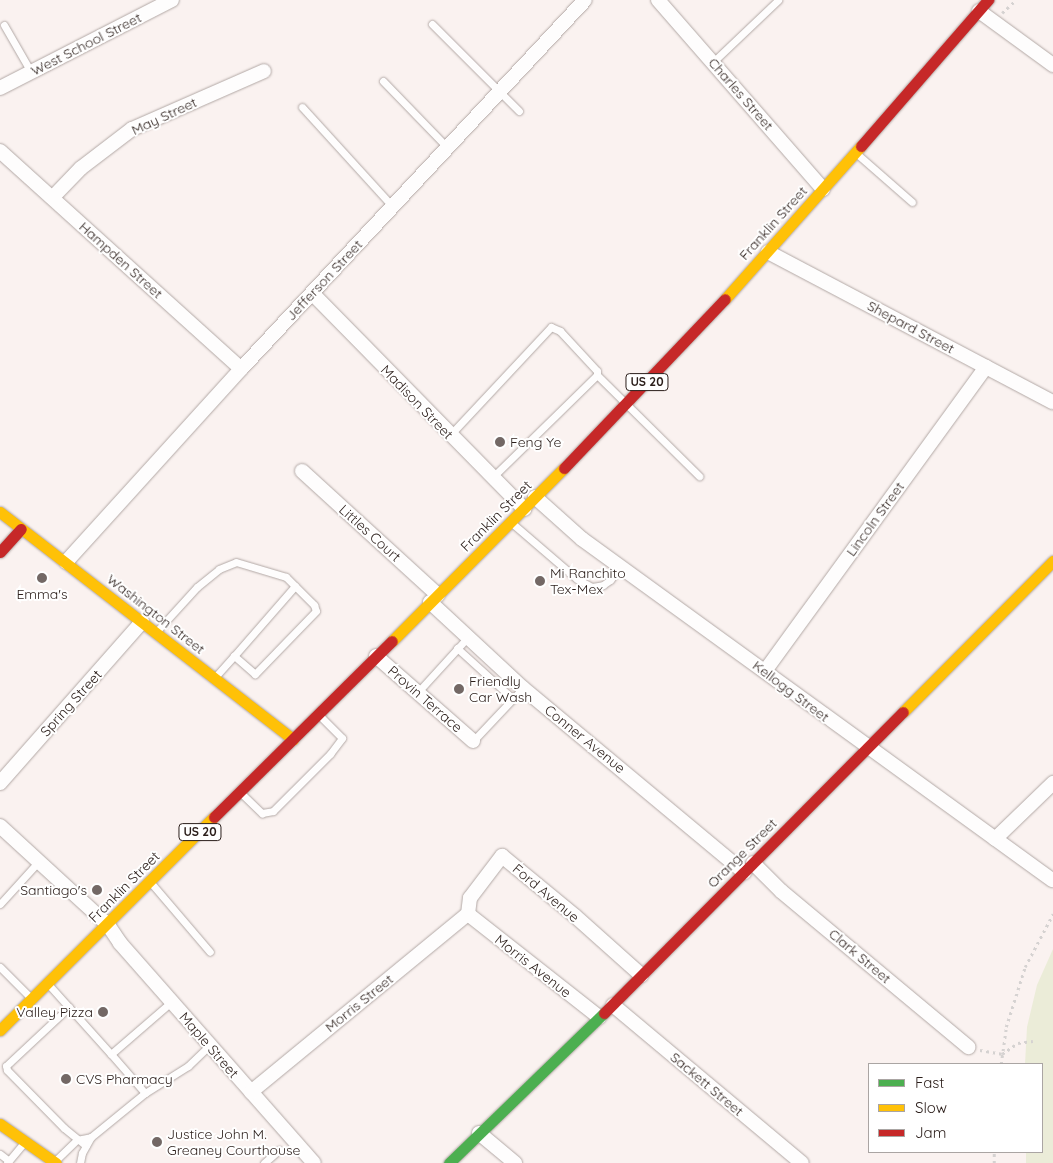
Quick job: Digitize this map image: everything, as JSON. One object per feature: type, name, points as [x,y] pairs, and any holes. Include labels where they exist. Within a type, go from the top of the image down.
[{"type":"main road","name":"Franklin Street","points":[[0,1030],[108,925],[535,498],[626,404],[768,252],[988,0]]},
{"type":"main road","name":"Washington Street","points":[[0,512],[293,739]]},
{"type":"main road","points":[[0,552],[21,529]]},
{"type":"main road","name":"Orange Street","points":[[449,1163],[613,1005],[1053,561]]},
{"type":"main road","points":[[0,1124],[55,1162]]},
{"type":"street","name":"West School Street","points":[[0,88],[172,0]]},
{"type":"street","name":"Jefferson Street","points":[[66,562],[241,369],[585,0]]},
{"type":"street","name":"Charles Street","points":[[658,0],[823,189]]},
{"type":"street","points":[[978,11],[1053,65]]},
{"type":"street","name":"May Street","points":[[53,197],[81,168],[132,129],[264,71]]},
{"type":"street","name":"Hampden Street","points":[[0,151],[241,369]]},
{"type":"street","name":"Shepard Street","points":[[768,252],[1053,402]]},
{"type":"street","name":"Madison Street","points":[[312,293],[524,509]]},
{"type":"street","name":"Lincoln Street","points":[[765,671],[986,367]]},
{"type":"street","name":"Littles Court","points":[[302,471],[434,598]]},
{"type":"street","name":"Kellogg Street","points":[[535,498],[582,539],[1052,880]]},
{"type":"street","name":"Conner Avenue","points":[[434,598],[468,636],[523,688],[748,868]]},
{"type":"street","name":"Spring Street","points":[[0,783],[142,622]]},
{"type":"street","name":"Provin Terrace","points":[[376,656],[473,741]]},
{"type":"street","points":[[995,839],[1053,783]]},
{"type":"street","name":"Maple Street","points":[[0,826],[108,925],[120,943],[171,1002],[314,1163]]},
{"type":"street","name":"Ford Avenue","points":[[468,914],[470,898],[502,856],[575,916],[641,975]]},
{"type":"street","name":"Clark Street","points":[[748,868],[781,891],[968,1047]]},
{"type":"street","name":"Morris Avenue","points":[[468,914],[599,1017]]},
{"type":"street","name":"Morris Street","points":[[251,1092],[468,914]]},
{"type":"street","name":"Sackett Street","points":[[613,1005],[796,1161]]},
{"type":"street","points":[[479,1133],[515,1163]]},
{"type":"lane","points":[[714,62],[778,0]]},
{"type":"lane","points":[[432,24],[519,111]]},
{"type":"lane","points":[[4,25],[31,72]]},
{"type":"lane","points":[[383,81],[447,148]]},
{"type":"lane","points":[[302,107],[392,206]]},
{"type":"lane","points":[[855,152],[912,202]]},
{"type":"lane","points":[[450,435],[551,327],[560,331],[598,371],[597,375],[699,476]]},
{"type":"lane","points":[[492,478],[597,375]]},
{"type":"lane","points":[[511,522],[576,579],[592,587],[603,585],[610,580],[620,567]]},
{"type":"lane","points":[[155,632],[197,587],[219,568],[236,562],[286,577],[314,605],[316,611],[255,674],[234,656]]},
{"type":"lane","points":[[214,678],[295,586]]},
{"type":"lane","points":[[417,693],[468,636]]},
{"type":"lane","points":[[457,648],[513,699]]},
{"type":"lane","points":[[473,741],[523,688]]},
{"type":"lane","points":[[240,792],[262,813],[273,811],[330,754],[342,738],[318,714]]},
{"type":"lane","points":[[0,904],[39,861]]},
{"type":"lane","points":[[150,882],[210,952]]},
{"type":"lane","points":[[0,967],[32,999]]},
{"type":"lane","points":[[48,983],[145,1093]]},
{"type":"lane","points":[[111,1054],[171,1002]]},
{"type":"lane","points":[[69,1007],[6,1066],[7,1070],[77,1140],[86,1146]]},
{"type":"lane","points":[[80,1163],[91,1137],[145,1093],[188,1066],[210,1045]]},
{"type":"lane","points":[[55,1162],[77,1140],[91,1137]]},
{"type":"lane","points":[[0,1154],[8,1162],[26,1141]]},
{"type":"lane","points":[[264,1163],[279,1150]]},
{"type":"path","points":[[1002,14],[1016,0]]},
{"type":"path","points":[[1001,1063],[1011,1011],[1025,966],[1053,914]]},
{"type":"path","points":[[968,1047],[1002,1054],[1018,1043],[1033,1041]]},
{"type":"green space","points":[[1053,949],[1053,1163],[1026,1163],[1026,1153],[1043,1153],[1043,1063],[1025,1063],[1027,1027],[1037,985]]},
{"type":"traffic: fast","points":[[449,1163],[604,1013]]},
{"type":"traffic: slow","points":[[725,299],[861,146]]},
{"type":"traffic: slow","points":[[392,641],[564,468]]},
{"type":"traffic: slow","points":[[0,512],[293,739]]},
{"type":"traffic: slow","points":[[903,712],[1053,561]]},
{"type":"traffic: slow","points":[[0,1030],[214,817]]},
{"type":"traffic: slow","points":[[0,1124],[56,1163]]},
{"type":"traffic: jam","points":[[861,146],[988,0]]},
{"type":"traffic: jam","points":[[564,468],[725,299]]},
{"type":"traffic: jam","points":[[0,552],[21,529]]},
{"type":"traffic: jam","points":[[214,817],[392,641]]},
{"type":"traffic: jam","points":[[604,1013],[903,712]]},
{"type":"place","name":"Feng Ye","points":[[500,442]]},
{"type":"place","name":"Emma's","points":[[42,578]]},
{"type":"place","name":"Mi Ranchito Tex-Mex","points":[[540,581]]},
{"type":"place","name":"Friendly Car Wash","points":[[459,689]]},
{"type":"place","name":"Santiago's","points":[[97,890]]},
{"type":"place","name":"Valley Pizza","points":[[103,1012]]},
{"type":"place","name":"CVS Pharmacy","points":[[66,1079]]},
{"type":"place","name":"Justice John M. Greaney Courthouse","points":[[157,1142]]}]
